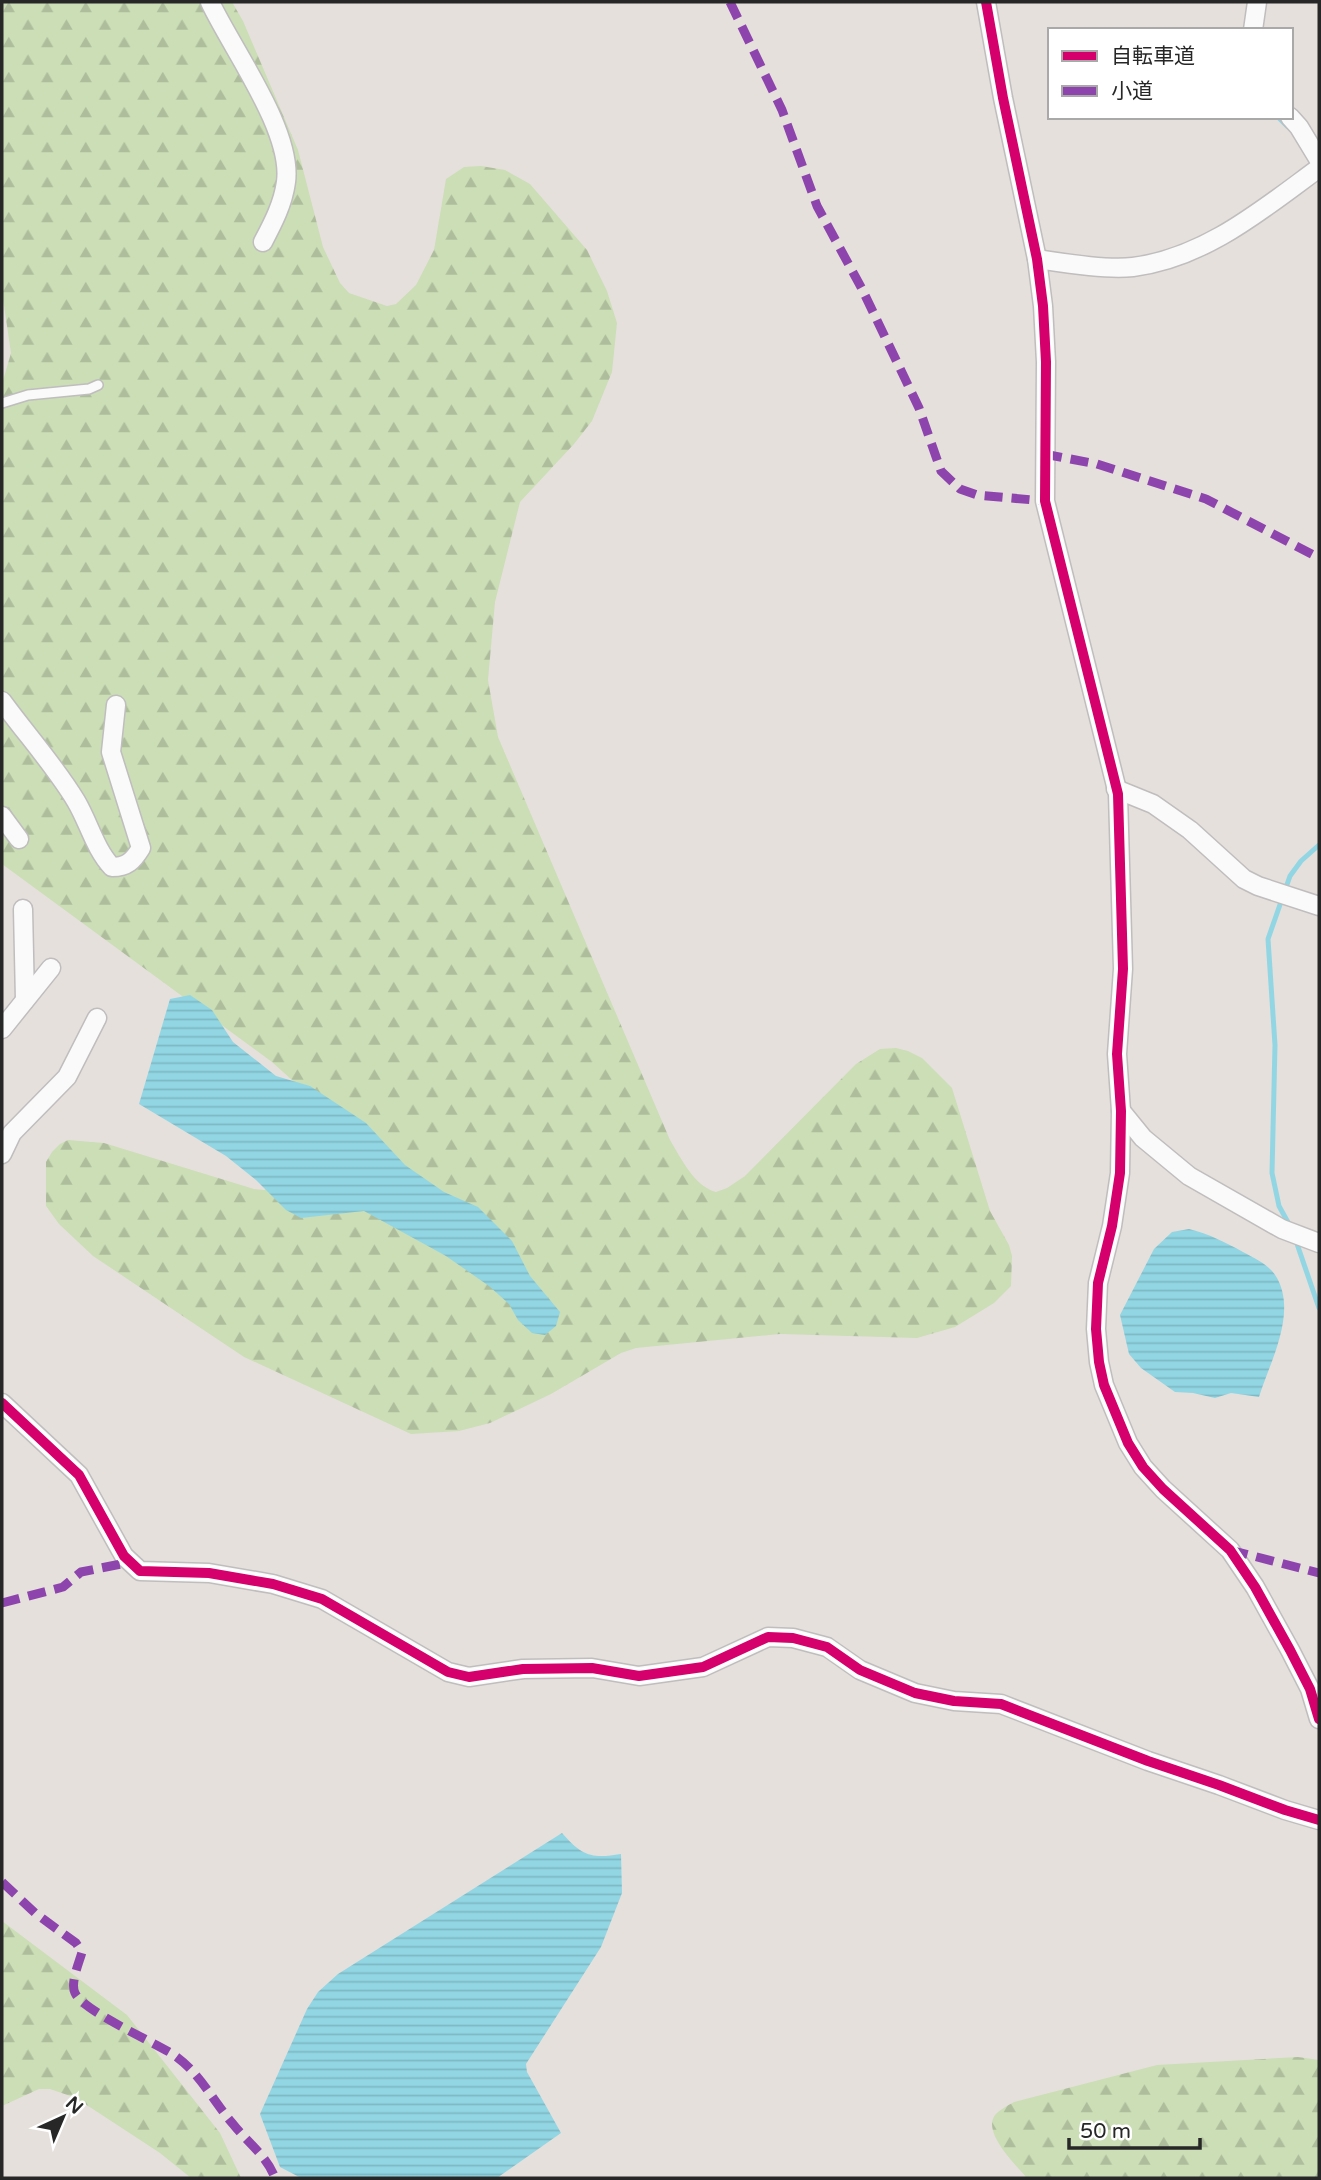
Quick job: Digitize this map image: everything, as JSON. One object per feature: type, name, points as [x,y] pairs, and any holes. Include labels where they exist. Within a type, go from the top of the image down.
[{"type":"street","points":[[210,2],[261,99],[286,155],[286,181],[281,201],[263,242]]},
{"type":"street","points":[[986,2],[1037,259],[1043,306],[1046,362],[1045,500],[1116,789],[1123,969],[1117,1054],[1121,1111],[1120,1173],[1112,1226],[1098,1283],[1096,1329],[1104,1385],[1128,1443],[1143,1467],[1163,1489],[1230,1550],[1255,1587],[1310,1689],[1319,1719]]},
{"type":"street","points":[[1253,28],[1257,2]]},
{"type":"street","points":[[1292,119],[1319,160]]},
{"type":"street","points":[[1037,259],[1075,265],[1131,268],[1178,257],[1221,237],[1319,167]]},
{"type":"street","points":[[2,701],[74,799],[101,855],[112,867],[122,867],[134,859],[141,848],[111,752],[116,705]]},
{"type":"street","points":[[1116,789],[1153,804],[1190,830],[1244,879],[1319,906]]},
{"type":"street","points":[[2,816],[19,839]]},
{"type":"street","points":[[23,909],[25,1000]]},
{"type":"street","points":[[2,1029],[51,968]]},
{"type":"street","points":[[2,1154],[12,1133],[67,1077],[97,1018]]},
{"type":"street","points":[[1121,1111],[1143,1138],[1189,1176],[1282,1229],[1319,1243]]},
{"type":"street","points":[[2,1403],[79,1475],[124,1556],[140,1572],[209,1573],[273,1584],[322,1599],[448,1672],[469,1677],[523,1669],[592,1668],[639,1676],[703,1667],[768,1637],[793,1638],[827,1647],[860,1670],[915,1693],[954,1701],[1001,1704],[1148,1761],[1319,1820]]},
{"type":"lane","points":[[2,403],[28,395],[89,389],[98,385]]},
{"type":"green space","points":[[2,2],[232,2],[243,21],[298,150],[323,247],[340,283],[349,293],[387,306],[396,304],[416,285],[434,250],[446,179],[464,167],[481,166],[505,170],[530,184],[587,250],[607,291],[617,323],[612,372],[592,421],[520,502],[495,602],[488,680],[498,737],[670,1140],[695,1178],[716,1192],[727,1188],[745,1176],[856,1064],[880,1049],[896,1048],[908,1051],[922,1058],[952,1088],[990,1211],[1009,1245],[1012,1256],[1011,1286],[994,1303],[955,1327],[917,1338],[780,1334],[636,1348],[621,1353],[551,1394],[490,1423],[459,1431],[411,1434],[244,1357],[93,1256],[59,1224],[46,1206],[46,1162],[60,1144],[68,1140],[104,1143],[264,1190],[275,1185],[313,1099],[272,1062],[2,864],[2,384],[11,353],[2,292]]},
{"type":"green space","points":[[2,1921],[127,2015],[220,2133],[241,2178],[191,2178],[160,2153],[76,2098],[50,2089],[39,2089],[2,2106]]},
{"type":"green space","points":[[1298,2057],[1319,2060],[1319,2178],[1027,2178],[1002,2148],[993,2131],[992,2122],[995,2115],[1014,2102],[1157,2065]]},
{"type":"water","points":[[190,995],[212,1010],[233,1042],[276,1076],[310,1086],[366,1123],[405,1165],[444,1192],[478,1207],[512,1241],[530,1276],[560,1312],[556,1326],[545,1335],[532,1333],[518,1320],[509,1304],[489,1286],[446,1256],[364,1211],[301,1218],[286,1210],[256,1180],[226,1156],[139,1104],[170,999]]},
{"type":"water","points":[[1189,1229],[1253,1257],[1267,1266],[1277,1278],[1282,1292],[1283,1322],[1259,1397],[1231,1393],[1215,1398],[1175,1392],[1141,1368],[1129,1354],[1120,1315],[1154,1249],[1172,1232]]},
{"type":"water","points":[[562,1833],[588,1854],[621,1854],[622,1893],[601,1947],[526,2064],[527,2072],[561,2133],[497,2178],[301,2178],[280,2167],[260,2114],[307,2009],[318,1992],[338,1974]]},
{"type":"waterway","points":[[1280,119],[1287,126]]},
{"type":"waterway","points":[[1290,1226],[1279,1206],[1272,1173],[1275,1045],[1268,939],[1290,876],[1301,861],[1319,845]]},
{"type":"waterway","points":[[1295,1238],[1319,1308]]},
{"type":"marked path","points":[[730,2],[782,110],[817,206],[862,289],[919,408],[941,471],[960,489],[977,495],[1045,501]]},
{"type":"marked path","points":[[1044,454],[1097,464],[1206,499],[1319,558]]},
{"type":"marked path","points":[[1230,1550],[1319,1573]]},
{"type":"marked path","points":[[2,1603],[63,1587],[81,1572],[131,1562]]},
{"type":"marked path","points":[[2,1882],[35,1913],[76,1943],[82,1952],[74,1989],[81,2000],[183,2062],[238,2131],[262,2156],[275,2178]]},
{"type":"cycle path","points":[[986,2],[1037,259],[1043,306],[1046,362],[1045,501],[1118,794],[1123,969],[1117,1054],[1121,1111],[1120,1173],[1112,1226],[1098,1283],[1096,1329],[1099,1362],[1104,1385],[1128,1443],[1143,1467],[1163,1489],[1230,1550],[1255,1587],[1290,1650],[1310,1689],[1319,1719]]},
{"type":"cycle path","points":[[2,1403],[79,1475],[124,1556],[140,1571],[209,1573],[273,1584],[322,1599],[448,1672],[469,1677],[523,1669],[592,1668],[639,1676],[703,1667],[768,1637],[793,1638],[827,1647],[860,1670],[915,1693],[954,1701],[1001,1704],[1148,1761],[1319,1820]]}]
